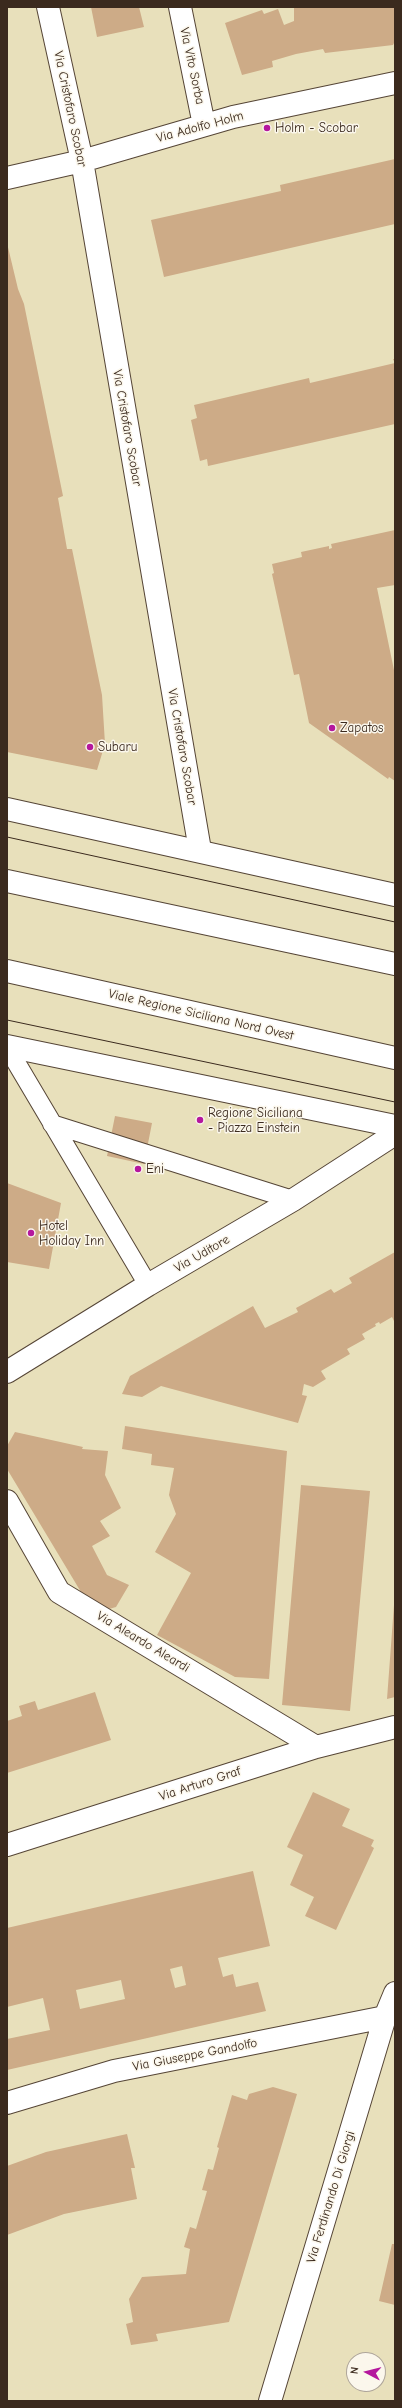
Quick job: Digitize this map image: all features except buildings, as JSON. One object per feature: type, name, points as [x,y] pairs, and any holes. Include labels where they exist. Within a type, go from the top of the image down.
[{"type":"street","name":"Via Cristofaro Scobar","points":[[48,7],[82,161],[200,850]]},
{"type":"street","name":"Via Vito Sorba","points":[[180,7],[204,125]]},
{"type":"street","name":"Via Adolfo Holm","points":[[7,178],[82,161],[204,125],[395,83]]},
{"type":"street","points":[[7,809],[200,850],[395,895]]},
{"type":"street","points":[[7,881],[395,964]]},
{"type":"street","points":[[352,955],[395,950]]},
{"type":"street","name":"Viale Regione Siciliana Nord Ovest","points":[[7,971],[395,1058]]},
{"type":"street","points":[[7,1046],[395,1126]]},
{"type":"street","name":"Via Uditore","points":[[7,1372],[148,1285],[293,1200],[395,1134]]},
{"type":"street","name":"Via Aleardo Aleardi","points":[[7,1501],[59,1592],[316,1747]]},
{"type":"street","name":"Via Arturo Graf","points":[[7,1845],[316,1747],[395,1727]]},
{"type":"street","name":"Via Ferdinando Di Giorgi","points":[[270,2401],[385,2017],[395,1993]]},
{"type":"street","name":"Via Giuseppe Gandolfo","points":[[7,2103],[114,2071],[385,2017]]},
{"type":"lane","points":[[7,1046],[148,1285]]},
{"type":"lane","points":[[52,1124],[293,1200]]},
{"type":"tram line","points":[[7,837],[395,922]]},
{"type":"tram line","points":[[7,1020],[395,1102]]},
{"type":"place","name":"Holm - Scobar","points":[[267,128]]},
{"type":"place","name":"Zapatos","points":[[332,728]]},
{"type":"place","name":"Subaru","points":[[90,747]]},
{"type":"place","name":"Regione Siciliana - Piazza Einstein","points":[[200,1120]]},
{"type":"place","name":"Eni","points":[[138,1169]]},
{"type":"place","name":"Hotel Holiday Inn","points":[[31,1233]]}]
